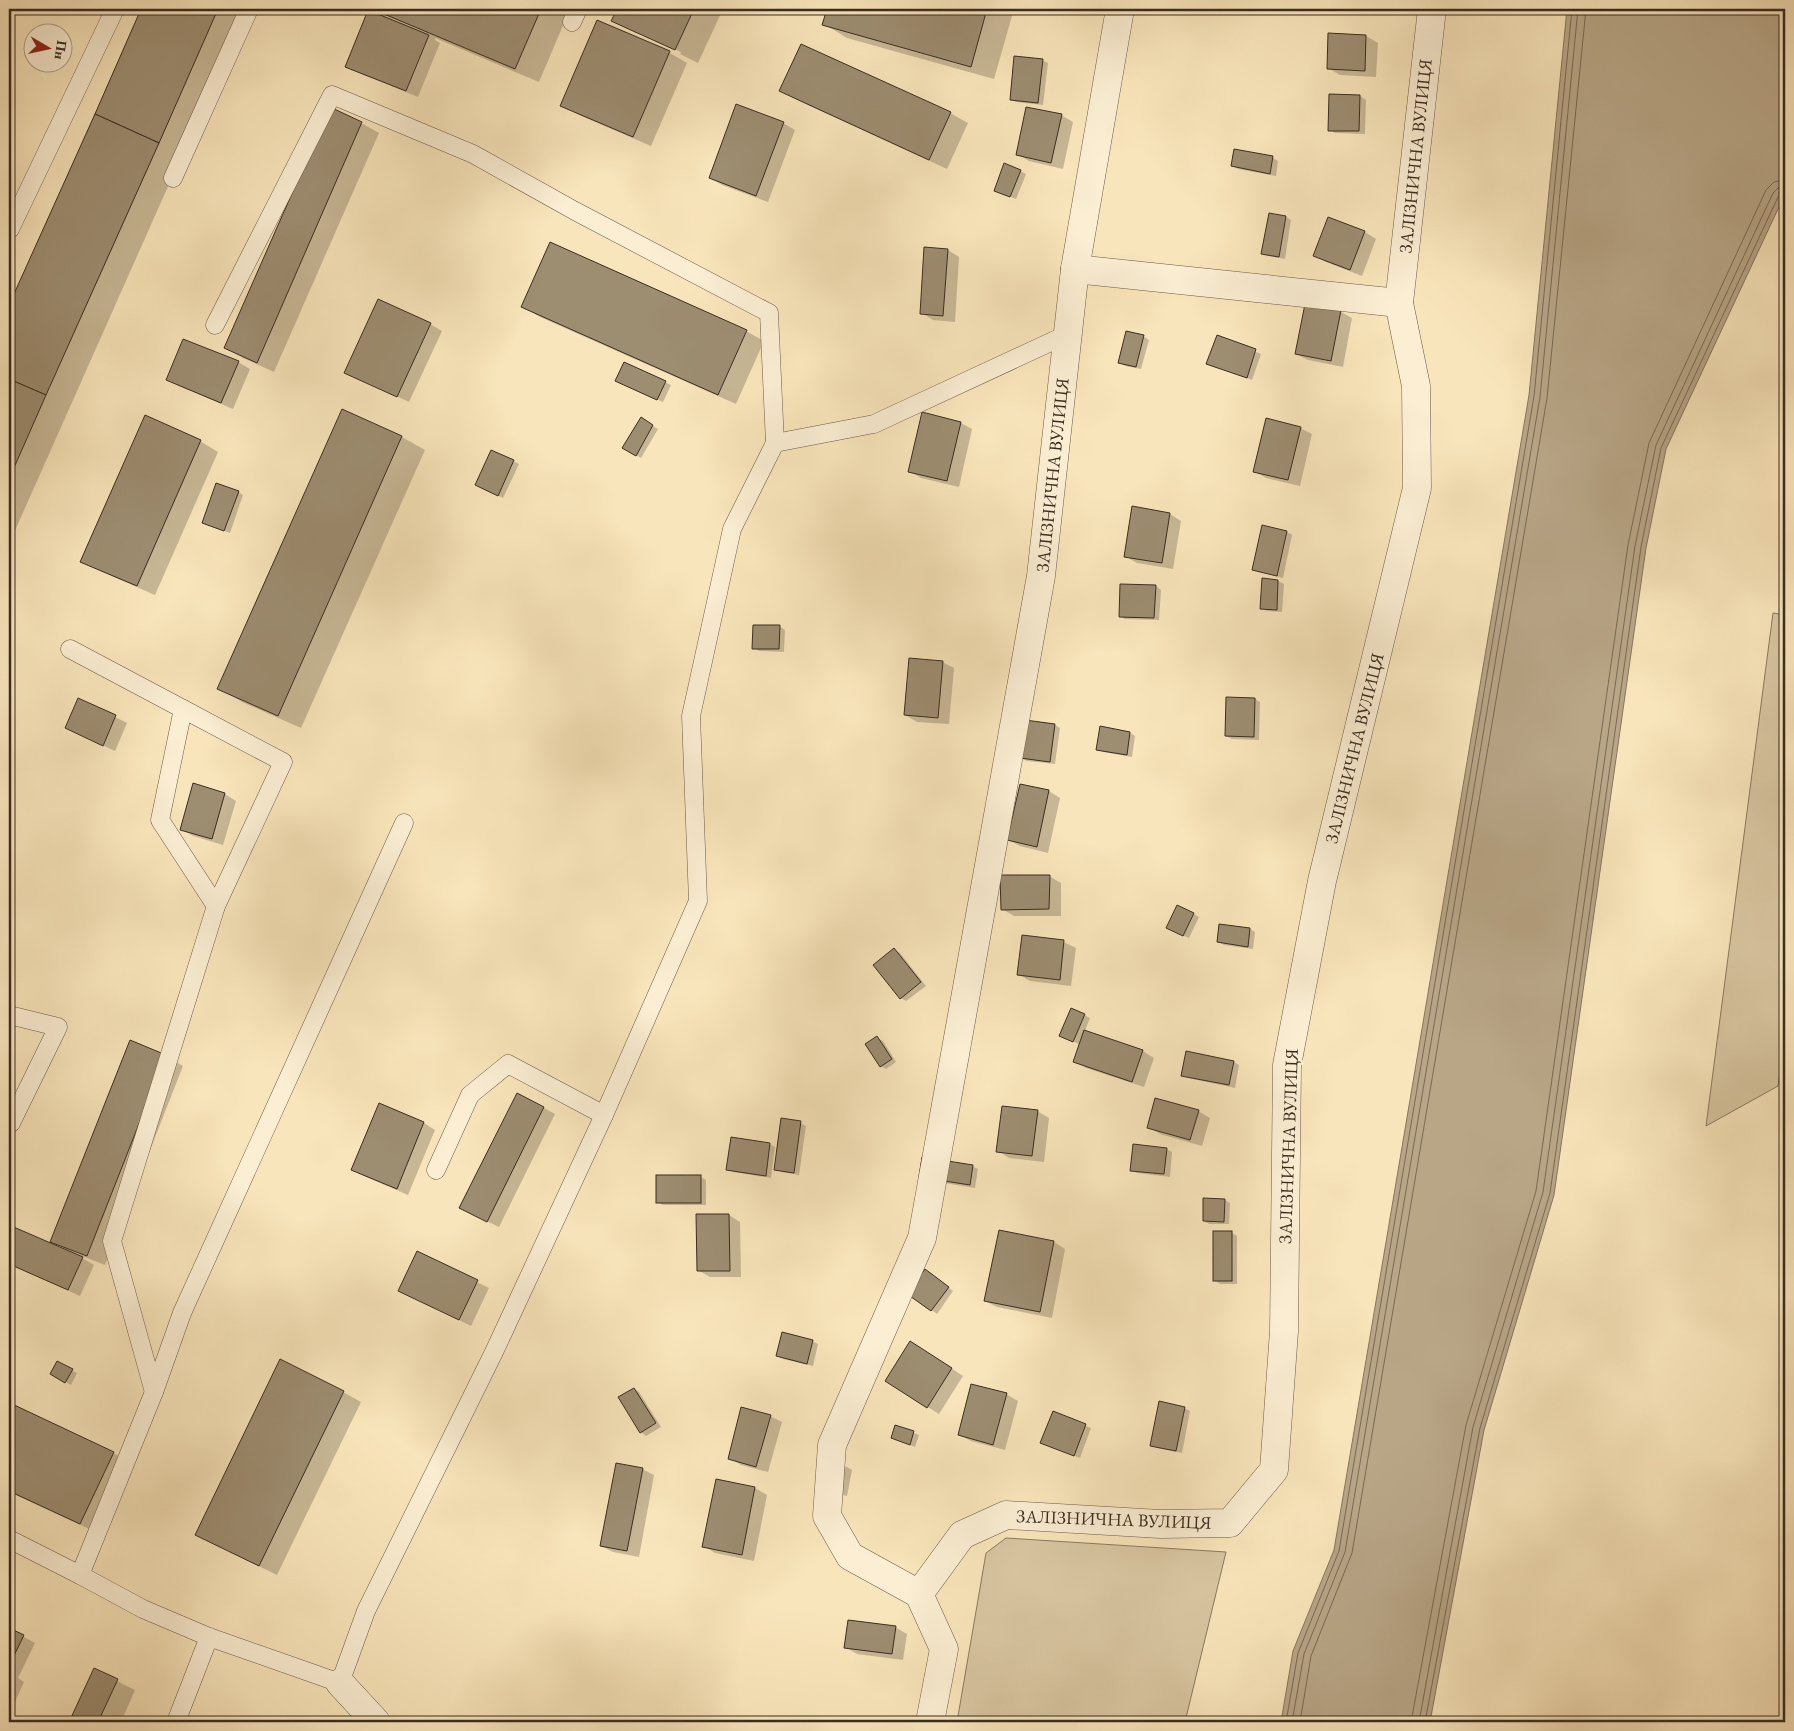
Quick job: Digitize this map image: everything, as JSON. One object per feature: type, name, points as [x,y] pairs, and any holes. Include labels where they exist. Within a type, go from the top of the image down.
[{"type":"street","name":"ЗАЛІЗНИЧНА ВУЛИЦЯ","points":[[1120,9],[1075,269],[1041,576],[922,1238],[832,1445],[827,1516],[850,1556],[919,1594],[962,1535],[1006,1515],[1160,1524],[1230,1523],[1274,1470],[1284,1331],[1287,1065],[1322,881],[1417,488],[1416,386],[1399,303],[1432,9]]},
{"type":"street","points":[[1075,269],[1399,303]]},
{"type":"street","points":[[919,1594],[944,1649],[930,1722]]},
{"type":"street","points":[[340,1683],[376,1722]]},
{"type":"lane","points":[[9,228],[114,9]]},
{"type":"lane","points":[[173,178],[249,9]]},
{"type":"lane","points":[[9,1539],[143,1609],[209,1637],[340,1683],[366,1610],[494,1352],[604,1115],[698,901],[691,716],[732,529],[775,443],[769,313],[575,211],[473,154],[332,95],[215,325]]},
{"type":"lane","points":[[775,443],[874,424],[1068,334]]},
{"type":"lane","points":[[70,649],[283,762],[216,906],[112,1241],[154,1392]]},
{"type":"lane","points":[[183,709],[160,820],[216,906]]},
{"type":"lane","points":[[80,1575],[154,1392],[182,1313],[404,823]]},
{"type":"lane","points":[[9,1015],[58,1027],[9,1124]]},
{"type":"lane","points":[[436,1170],[470,1095],[508,1064],[604,1115]]},
{"type":"lane","points":[[176,1722],[209,1637]]},
{"type":"shaded area","points":[[1773,613],[1785,615],[1785,1037],[1778,1086],[1706,1126]]},
{"type":"shaded area","points":[[1006,1538],[1226,1552],[1185,1722],[957,1722],[986,1553]]},
{"type":"water","points":[[1567,9],[1785,9],[1785,194],[1666,449],[1646,548],[1554,1195],[1484,1430],[1430,1722],[1281,1722],[1293,1651],[1334,1550],[1529,395]]},
{"type":"building","points":[[141,9],[218,9],[159,143],[95,114]]},
{"type":"building","points":[[372,9],[541,9],[515,69]]},
{"type":"building","points":[[617,9],[694,9],[675,50],[611,21]]},
{"type":"building","points":[[827,9],[987,9],[971,67],[822,25]]},
{"type":"building","points":[[1347,9],[1373,9],[1373,11]]},
{"type":"building","points":[[368,10],[429,35],[406,91],[345,67]]},
{"type":"building","points":[[597,20],[670,51],[633,137],[560,106]]},
{"type":"building","points":[[1328,33],[1366,35],[1365,71],[1327,69]]},
{"type":"building","points":[[801,44],[951,112],[929,160],[779,91]]},
{"type":"building","points":[[1014,56],[1043,59],[1038,103],[1010,100]]},
{"type":"building","points":[[1329,94],[1360,95],[1359,131],[1328,131]]},
{"type":"building","points":[[736,104],[784,122],[756,196],[709,178]]},
{"type":"building","points":[[330,107],[362,122],[257,363],[224,348]]},
{"type":"building","points":[[1026,107],[1062,114],[1051,163],[1016,155]]},
{"type":"building","points":[[95,114],[159,143],[46,395],[9,379],[9,305]]},
{"type":"building","points":[[1234,149],[1273,156],[1270,174],[1231,166]]},
{"type":"building","points":[[1004,163],[1021,170],[1010,197],[994,191]]},
{"type":"building","points":[[1269,213],[1286,216],[1279,257],[1261,254]]},
{"type":"building","points":[[1328,217],[1365,231],[1350,270],[1313,256]]},
{"type":"building","points":[[550,242],[747,330],[718,395],[521,307]]},
{"type":"building","points":[[924,247],[948,249],[943,316],[920,314]]},
{"type":"building","points":[[378,299],[431,323],[397,397],[344,373]]},
{"type":"building","points":[[1305,304],[1341,310],[1331,361],[1295,354]]},
{"type":"building","points":[[1126,331],[1144,335],[1136,367],[1118,363]]},
{"type":"building","points":[[1217,335],[1256,349],[1247,378],[1206,364]]},
{"type":"building","points":[[183,339],[239,361],[221,403],[166,380]]},
{"type":"building","points":[[624,362],[666,381],[657,400],[615,381]]},
{"type":"building","points":[[9,379],[46,395],[9,479]]},
{"type":"building","points":[[342,409],[402,436],[278,716],[217,689]]},
{"type":"building","points":[[922,412],[961,422],[947,481],[908,472]]},
{"type":"building","points":[[145,415],[201,440],[137,586],[80,562]]},
{"type":"building","points":[[641,417],[653,425],[636,456],[622,448]]},
{"type":"building","points":[[1266,418],[1301,427],[1288,480],[1253,472]]},
{"type":"building","points":[[491,450],[514,460],[498,496],[475,485]]},
{"type":"building","points":[[216,483],[239,491],[224,531],[202,523]]},
{"type":"building","points":[[1132,506],[1170,513],[1162,563],[1124,557]]},
{"type":"building","points":[[1262,525],[1287,531],[1277,576],[1252,570]]},
{"type":"building","points":[[1262,578],[1278,580],[1277,610],[1260,609]]},
{"type":"building","points":[[1120,584],[1156,585],[1154,618],[1119,617]]},
{"type":"building","points":[[753,625],[780,625],[779,649],[752,649]]},
{"type":"building","points":[[909,658],[943,661],[938,718],[904,715]]},
{"type":"building","points":[[1226,697],[1255,698],[1254,737],[1225,736]]},
{"type":"building","points":[[78,698],[116,715],[103,746],[65,728]]},
{"type":"building","points":[[1025,720],[1055,724],[1050,762],[1020,758]]},
{"type":"building","points":[[1100,726],[1130,732],[1127,755],[1096,750]]},
{"type":"building","points":[[193,783],[225,793],[212,839],[180,830]]},
{"type":"building","points":[[1020,784],[1049,790],[1037,847],[1007,840]]},
{"type":"building","points":[[1000,875],[1050,875],[1049,909],[1001,910]]},
{"type":"building","points":[[1177,905],[1194,913],[1183,936],[1166,928]]},
{"type":"building","points":[[1219,924],[1250,928],[1248,947],[1217,942]]},
{"type":"building","points":[[1022,935],[1064,940],[1060,980],[1017,975]]},
{"type":"building","points":[[894,948],[921,982],[900,999],[873,965]]},
{"type":"building","points":[[1071,1008],[1085,1014],[1073,1042],[1059,1036]]},
{"type":"building","points":[[1084,1030],[1143,1050],[1132,1082],[1073,1062]]},
{"type":"building","points":[[877,1036],[892,1059],[880,1067],[865,1044]]},
{"type":"building","points":[[130,1040],[166,1055],[87,1256],[50,1242]]},
{"type":"building","points":[[1186,1051],[1234,1061],[1229,1085],[1181,1076]]},
{"type":"building","points":[[517,1093],[544,1107],[487,1222],[459,1208]]},
{"type":"building","points":[[1155,1098],[1199,1110],[1190,1140],[1147,1128]]},
{"type":"building","points":[[379,1103],[424,1122],[397,1189],[351,1170]]},
{"type":"building","points":[[1002,1106],[1038,1110],[1032,1156],[996,1152]]},
{"type":"building","points":[[781,1118],[801,1121],[794,1173],[774,1170]]},
{"type":"building","points":[[731,1137],[770,1143],[766,1176],[726,1170]]},
{"type":"building","points":[[1133,1144],[1167,1148],[1164,1174],[1130,1171]]},
{"type":"building","points":[[922,1157],[973,1165],[970,1185],[919,1177]]},
{"type":"building","points":[[656,1175],[701,1175],[701,1203],[656,1203]]},
{"type":"building","points":[[1203,1198],[1225,1199],[1224,1222],[1203,1221]]},
{"type":"building","points":[[696,1214],[729,1214],[730,1271],[697,1271]]},
{"type":"building","points":[[9,1225],[83,1257],[68,1290],[9,1264]]},
{"type":"building","points":[[999,1230],[1054,1241],[1040,1312],[984,1301]]},
{"type":"building","points":[[1213,1231],[1232,1231],[1232,1281],[1213,1281]]},
{"type":"building","points":[[417,1251],[478,1280],[459,1320],[398,1291]]},
{"type":"building","points":[[925,1269],[949,1287],[931,1311],[907,1294]]},
{"type":"building","points":[[782,1332],[813,1340],[807,1364],[776,1356]]},
{"type":"building","points":[[910,1341],[952,1368],[927,1408],[885,1381]]},
{"type":"building","points":[[280,1359],[344,1391],[259,1566],[195,1535]]},
{"type":"building","points":[[57,1361],[73,1369],[65,1383],[50,1374]]},
{"type":"building","points":[[971,1384],[1007,1393],[993,1445],[958,1435]]},
{"type":"building","points":[[634,1388],[656,1423],[640,1433],[618,1397]]},
{"type":"building","points":[[1159,1401],[1185,1407],[1176,1451],[1150,1446]]},
{"type":"building","points":[[10,1403],[114,1452],[80,1524],[9,1491]]},
{"type":"building","points":[[741,1407],[771,1415],[756,1467],[728,1459]]},
{"type":"building","points":[[1053,1411],[1086,1424],[1074,1456],[1040,1443]]},
{"type":"building","points":[[895,1425],[914,1431],[910,1445],[891,1438]]},
{"type":"building","points":[[616,1463],[643,1468],[627,1551],[600,1546]]},
{"type":"building","points":[[716,1479],[755,1487],[742,1555],[702,1547]]},
{"type":"building","points":[[848,1620],[896,1626],[892,1654],[844,1648]]},
{"type":"building","points":[[9,1628],[24,1635],[9,1666]]},
{"type":"building","points":[[94,1668],[118,1679],[98,1722],[69,1722]]}]
